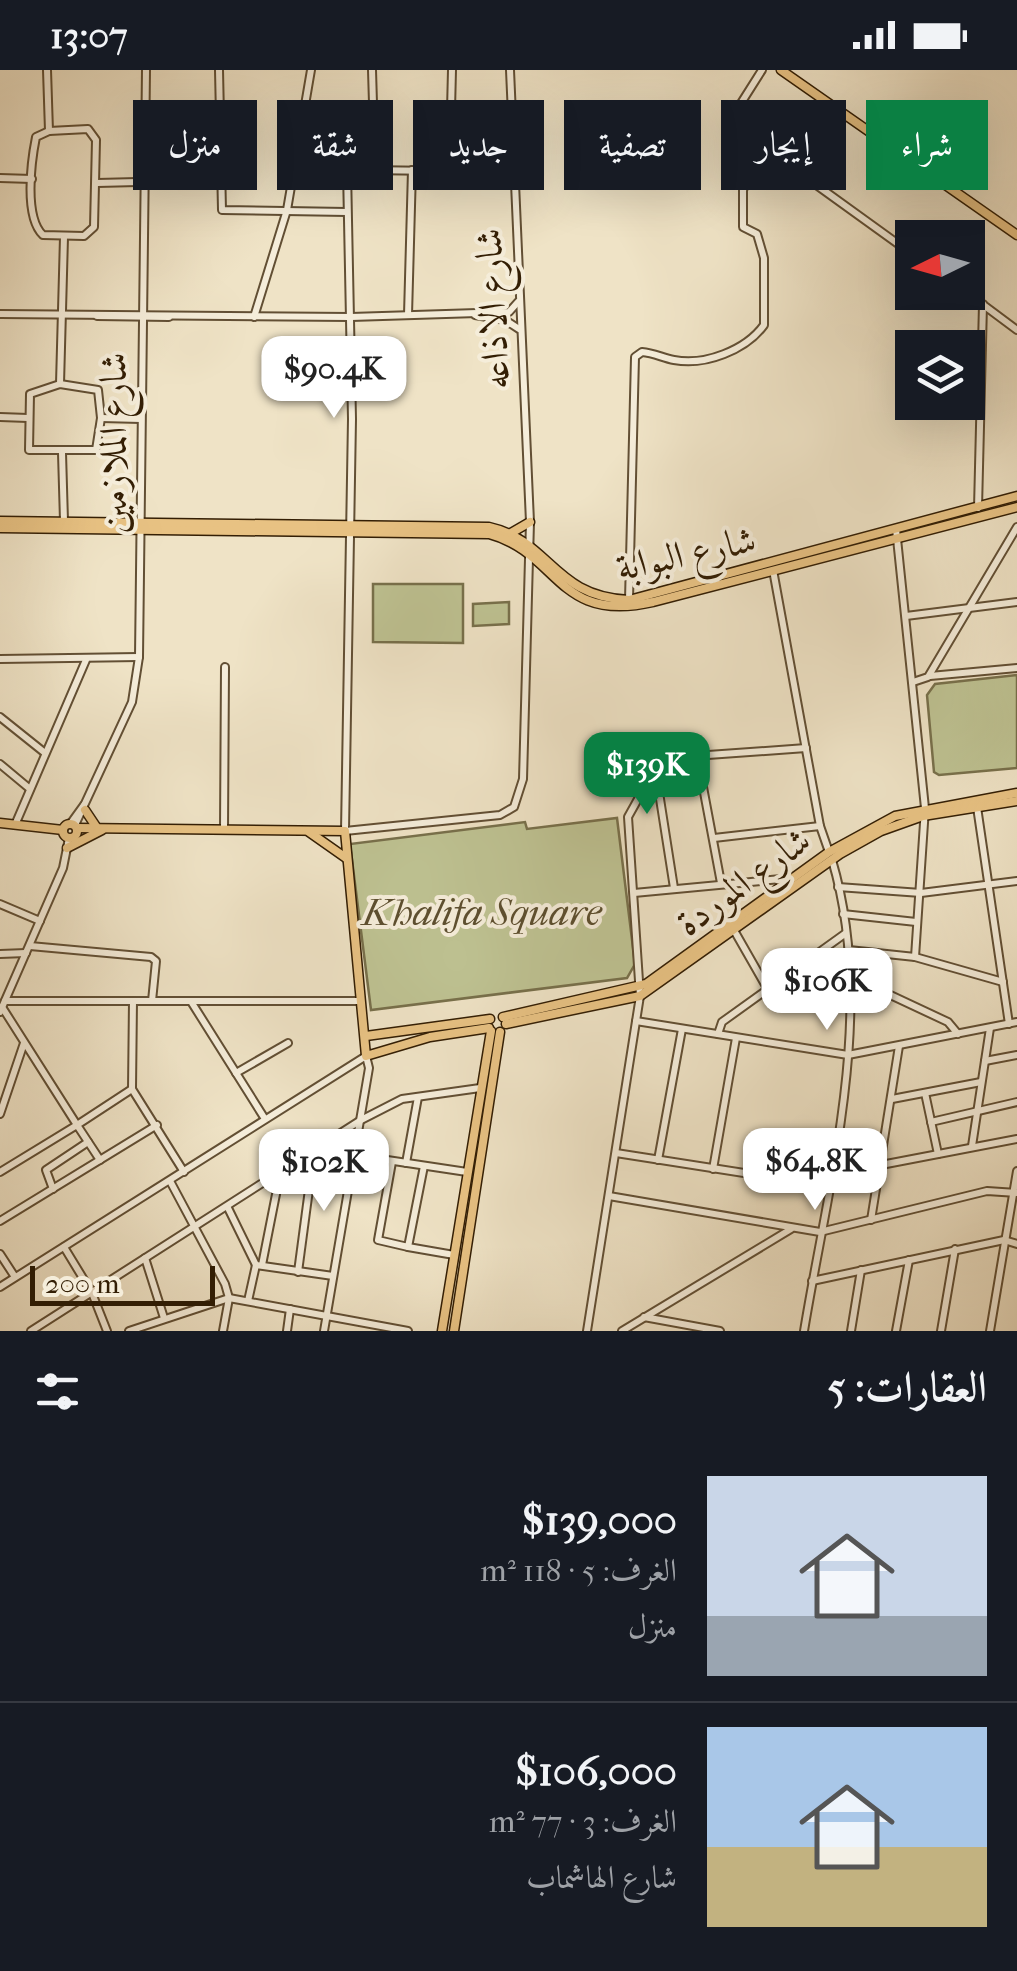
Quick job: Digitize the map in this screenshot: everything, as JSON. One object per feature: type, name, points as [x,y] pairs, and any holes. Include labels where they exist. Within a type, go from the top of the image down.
[{"type":"main road","points":[[780,70],[1017,235]]},
{"type":"main road","name":"شارع البوابة","points":[[350,528],[489,534],[509,541],[530,556],[574,595],[612,606],[639,605],[1017,496]]},
{"type":"main road","name":"شارع البوابة","points":[[896,533],[1017,507]]},
{"type":"main road","points":[[0,524],[64,521],[141,526]]},
{"type":"main road","points":[[511,533],[530,522]]},
{"type":"main road","points":[[0,524],[141,526]]},
{"type":"main road","name":"شارع البوابة","points":[[141,526],[476,526],[511,533],[578,590],[629,600],[772,567]]},
{"type":"main road","name":"شارع الموردة","points":[[924,812],[1017,793]]},
{"type":"main road","name":"شارع الموردة","points":[[497,1025],[640,992],[722,935],[792,878],[895,816],[1017,801]]},
{"type":"main road","points":[[85,807],[101,828]]},
{"type":"main road","points":[[0,823],[345,831],[366,1056],[430,1037],[497,1025]]},
{"type":"main road","points":[[68,843],[71,827]]},
{"type":"main road","points":[[68,843],[101,828]]},
{"type":"main road","points":[[307,831],[346,858]]},
{"type":"main road","name":"شارع الموردة","points":[[722,935],[735,932],[831,856]]},
{"type":"main road","points":[[366,1036],[497,1025]]},
{"type":"main road","points":[[442,1331],[480,1088],[497,1025]]},
{"type":"main road","points":[[454,1331],[493,1080],[497,1025]]},
{"type":"main road","points":[[482,1078],[493,1080]]},
{"type":"street","points":[[48,70],[49,131]]},
{"type":"street","name":"شارع الملازمين","points":[[146,70],[146,100]]},
{"type":"street","points":[[219,70],[219,100]]},
{"type":"street","points":[[305,100],[310,70]]},
{"type":"street","points":[[372,70],[373,100]]},
{"type":"street","points":[[451,100],[452,70]]},
{"type":"street","name":"شارع الاذاعه","points":[[510,70],[511,100]]},
{"type":"street","points":[[743,100],[762,70]]},
{"type":"street","points":[[88,129],[94,134],[97,184],[91,233],[64,237],[38,232],[32,179],[36,137],[49,131],[88,129]]},
{"type":"street","points":[[0,178],[32,179]]},
{"type":"street","points":[[97,184],[133,182]]},
{"type":"street","name":"شارع الملازمين","points":[[71,827],[85,807],[132,702],[139,657],[145,190]]},
{"type":"street","points":[[220,190],[222,210],[348,212]]},
{"type":"street","points":[[254,317],[290,190]]},
{"type":"street","points":[[345,831],[351,317],[347,190]]},
{"type":"street","points":[[408,315],[415,190]]},
{"type":"street","name":"شارع الاذاعه","points":[[345,831],[476,820],[514,808],[523,780],[530,522],[514,190]]},
{"type":"street","points":[[629,600],[635,358],[642,352],[677,360],[713,357],[740,346],[764,325],[764,258],[756,234],[743,227],[742,190]]},
{"type":"street","points":[[823,190],[895,242]]},
{"type":"street","points":[[60,384],[64,237]]},
{"type":"street","points":[[0,314],[351,317],[509,312],[518,301]]},
{"type":"street","points":[[985,306],[1017,330]]},
{"type":"street","points":[[978,508],[983,310]]},
{"type":"street","points":[[469,314],[505,320],[519,329]]},
{"type":"street","points":[[96,315],[127,319],[141,316]]},
{"type":"street","points":[[127,319],[141,333]]},
{"type":"street","points":[[60,384],[98,390],[101,418],[96,450],[30,450],[28,418],[30,394],[60,384]]},
{"type":"street","points":[[0,417],[28,418]]},
{"type":"street","points":[[101,418],[141,419]]},
{"type":"street","points":[[62,453],[64,521]]},
{"type":"street","points":[[928,676],[1017,527]]},
{"type":"street","points":[[896,533],[914,682],[924,812],[922,893],[915,957]]},
{"type":"street","points":[[772,567],[820,826],[838,887],[852,976],[848,1054],[804,1331]]},
{"type":"street","points":[[906,616],[1017,602]]},
{"type":"street","points":[[0,659],[139,657]]},
{"type":"street","points":[[14,825],[86,660]]},
{"type":"street","points":[[224,830],[225,666]]},
{"type":"street","points":[[914,682],[928,676],[1017,668]]},
{"type":"street","points":[[0,718],[45,753]]},
{"type":"street","points":[[586,1331],[640,992],[628,817],[655,767],[666,758],[806,748]]},
{"type":"street","points":[[698,755],[721,883]]},
{"type":"street","points":[[0,764],[30,789]]},
{"type":"street","points":[[655,767],[674,888]]},
{"type":"street","points":[[636,1021],[848,1054],[1013,1023],[1003,982],[977,808]]},
{"type":"street","points":[[714,838],[820,826]]},
{"type":"street","points":[[2,1007],[40,921],[68,843]]},
{"type":"street","points":[[634,892],[792,878]]},
{"type":"street","points":[[838,887],[922,893],[1017,881]]},
{"type":"street","points":[[0,904],[40,921]]},
{"type":"street","points":[[843,914],[917,922]]},
{"type":"street","points":[[735,932],[767,988],[853,1008]]},
{"type":"street","points":[[718,1034],[722,1022],[846,932]]},
{"type":"street","points":[[0,954],[28,949],[151,957],[156,961],[152,1002]]},
{"type":"street","points":[[849,950],[915,957],[1003,982]]},
{"type":"street","points":[[852,976],[948,1022],[958,1034]]},
{"type":"street","points":[[2,1007],[133,1001],[361,1001]]},
{"type":"street","points":[[133,1001],[132,1089],[184,1172]]},
{"type":"street","points":[[191,1002],[266,1119]]},
{"type":"street","points":[[2,1007],[100,1160]]},
{"type":"street","points":[[972,1146],[990,1028]]},
{"type":"street","points":[[658,1160],[682,1029]]},
{"type":"street","points":[[714,1169],[736,1038]]},
{"type":"street","points":[[0,1114],[24,1042]]},
{"type":"street","points":[[236,1073],[288,1043]]},
{"type":"street","points":[[870,1220],[899,1046]]},
{"type":"street","points":[[985,1060],[1017,1055]]},
{"type":"street","points":[[0,1286],[366,1056],[369,1068],[324,1331]]},
{"type":"street","points":[[892,1099],[981,1082]]},
{"type":"street","points":[[31,1331],[360,1120],[402,1099],[480,1088]]},
{"type":"street","points":[[0,1172],[132,1089]]},
{"type":"street","points":[[925,1093],[938,1154]]},
{"type":"street","points":[[406,1163],[418,1096]]},
{"type":"street","points":[[931,1122],[1017,1102]]},
{"type":"street","points":[[0,1221],[157,1125]]},
{"type":"street","points":[[880,1166],[1017,1139]]},
{"type":"street","points":[[54,1189],[46,1170],[88,1142]]},
{"type":"street","points":[[298,1272],[314,1152]]},
{"type":"street","points":[[616,1152],[827,1186]]},
{"type":"street","points":[[354,1155],[466,1172]]},
{"type":"street","points":[[392,1162],[378,1240],[454,1254]]},
{"type":"street","points":[[408,1247],[424,1166]]},
{"type":"street","points":[[990,1331],[1017,1171]]},
{"type":"street","points":[[248,1301],[280,1174]]},
{"type":"street","points":[[170,1181],[196,1226],[228,1298],[223,1331]]},
{"type":"street","points":[[609,1196],[820,1232],[987,1191],[1015,1193]]},
{"type":"street","points":[[228,1208],[259,1265]]},
{"type":"street","points":[[622,1331],[792,1228]]},
{"type":"street","points":[[812,1281],[1004,1240],[1017,1244]]},
{"type":"street","points":[[64,1247],[92,1294],[107,1331]]},
{"type":"street","points":[[941,1331],[955,1249]]},
{"type":"street","points":[[0,1254],[16,1277]]},
{"type":"street","points":[[145,1258],[164,1318]]},
{"type":"street","points":[[896,1331],[908,1260]]},
{"type":"street","points":[[259,1265],[333,1276]]},
{"type":"street","points":[[851,1331],[861,1270]]},
{"type":"street","points":[[128,1331],[228,1298],[408,1331]]},
{"type":"street","points":[[287,1331],[290,1308]]},
{"type":"street","points":[[644,1318],[720,1331]]},
{"type":"green space","points":[[373,584],[463,584],[463,643],[373,642]]},
{"type":"green space","points":[[509,602],[509,624],[473,626],[473,604]]},
{"type":"green space","points":[[1017,675],[1017,768],[939,775],[934,772],[927,695],[935,684]]},
{"type":"green space","name":"Khalifa Square","points":[[617,818],[635,964],[627,978],[371,1010],[350,844],[525,822],[527,829]]}]
